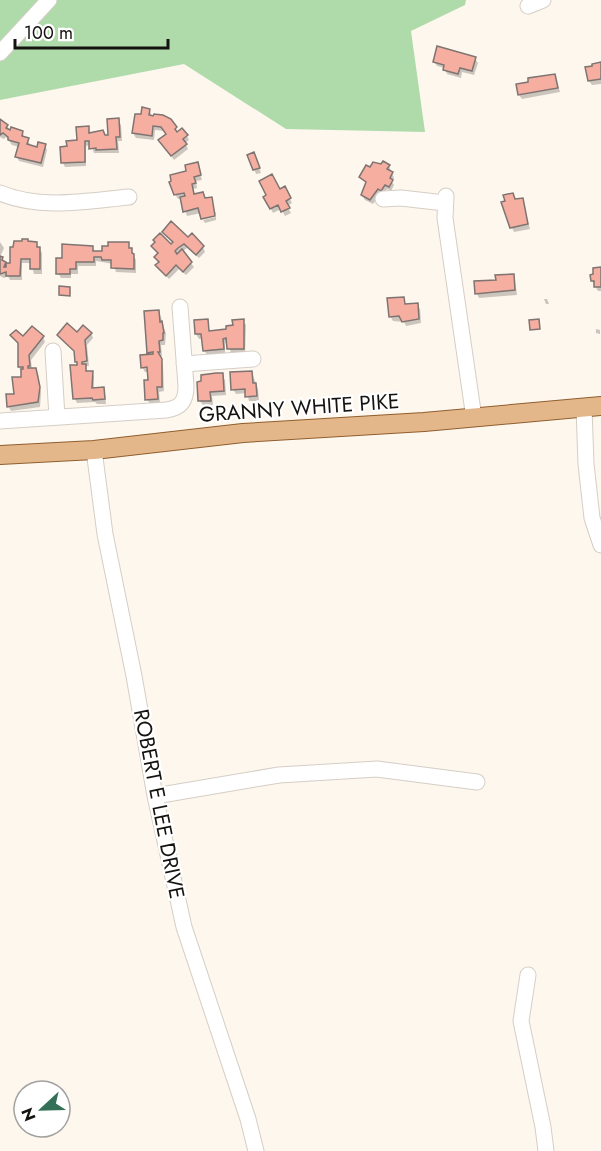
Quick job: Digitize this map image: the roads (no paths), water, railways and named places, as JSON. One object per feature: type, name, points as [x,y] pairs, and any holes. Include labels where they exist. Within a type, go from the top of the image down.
[{"type":"main road","name":"GRANNY WHITE PIKE","points":[[0,455],[94,450],[243,433],[474,418],[592,407]]},
{"type":"street","points":[[0,53],[49,0]]},
{"type":"street","points":[[528,6],[543,0]]},
{"type":"street","points":[[0,193],[17,199],[44,203],[129,197]]},
{"type":"street","points":[[383,199],[446,199],[445,218],[474,418]]},
{"type":"street","points":[[0,421],[166,410],[178,407],[183,403],[186,393],[180,307]]},
{"type":"street","points":[[52,351],[57,417]]},
{"type":"street","points":[[184,364],[254,359]]},
{"type":"street","points":[[592,407],[586,464],[592,518],[601,545]]},
{"type":"street","name":"ROBERT E LEE DRIVE","points":[[94,450],[102,520],[134,676],[155,796],[184,927],[246,1110],[256,1151]]},
{"type":"street","points":[[155,796],[279,775],[377,769],[477,782]]},
{"type":"street","points":[[528,975],[521,1021],[546,1151]]}]
